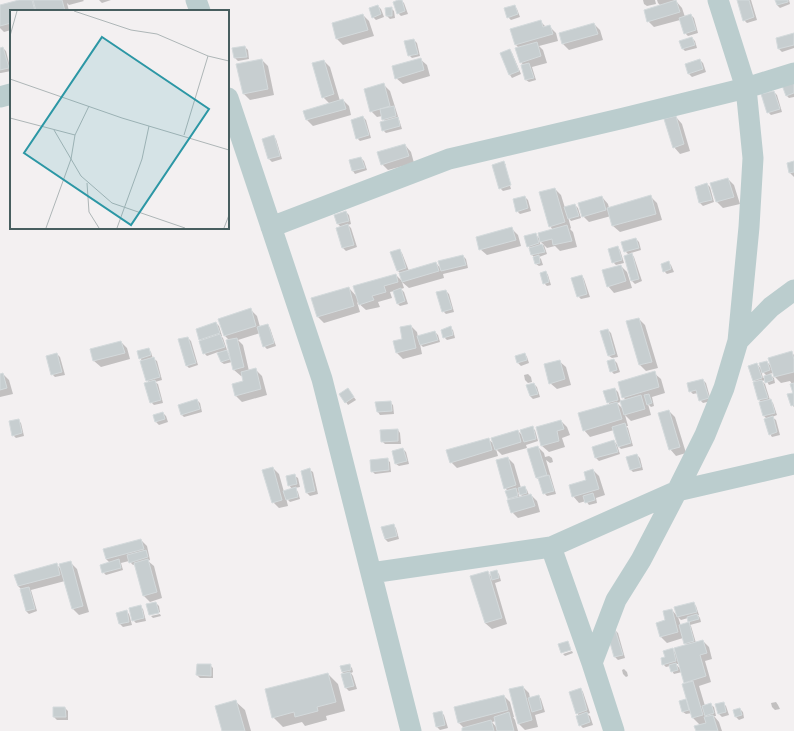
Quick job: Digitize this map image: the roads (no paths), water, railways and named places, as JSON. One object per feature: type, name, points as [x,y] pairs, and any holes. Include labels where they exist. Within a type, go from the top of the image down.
[{"type":"street","points":[[196,0],[200,10]]},
{"type":"street","points":[[592,664],[616,600],[641,560],[705,435],[724,388],[738,341],[749,227],[753,158],[746,88],[718,0]]},
{"type":"street","points":[[271,228],[449,159],[746,88],[794,74]]},
{"type":"street","points":[[0,98],[10,94]]},
{"type":"street","points":[[229,101],[322,380],[411,731]]},
{"type":"street","points":[[738,341],[771,307],[794,290]]},
{"type":"street","points":[[371,574],[551,547],[677,491],[794,464]]},
{"type":"street","points":[[551,547],[614,731]]}]
